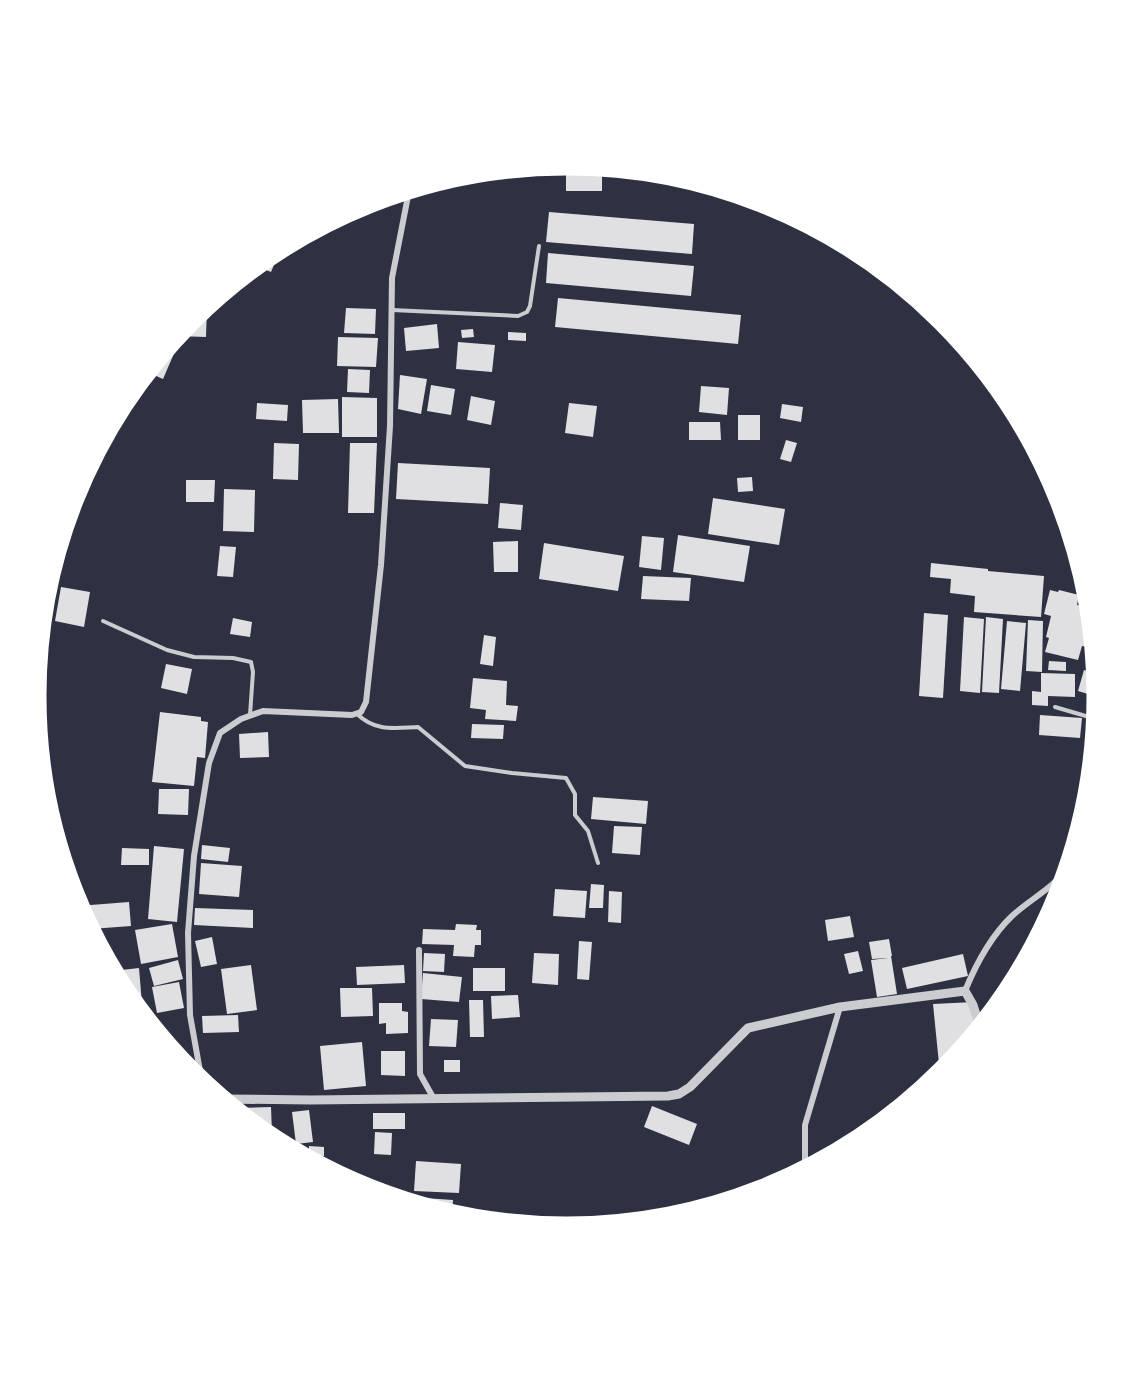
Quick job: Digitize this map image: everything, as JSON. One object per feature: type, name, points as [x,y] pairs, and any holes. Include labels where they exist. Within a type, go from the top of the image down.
[{"type":"street","points":[[199,1066],[190,1015],[188,933],[194,856],[209,763],[220,733],[241,719],[262,711],[352,715],[361,712],[366,702],[381,565],[390,426],[392,278],[407,200]]},
{"type":"street","points":[[965,991],[984,950],[1012,916],[1053,884]]},
{"type":"street","points":[[419,950],[420,1074],[434,1099]]},
{"type":"street","points":[[236,1099],[668,1096],[679,1094],[690,1087],[748,1028],[840,1007],[965,991]]},
{"type":"street","points":[[965,991],[977,1017]]},
{"type":"street","points":[[804,1160],[805,1125],[840,1007]]},
{"type":"lane","points":[[391,310],[518,316],[527,312],[530,306],[539,246]]},
{"type":"lane","points":[[103,621],[167,650],[194,657],[233,658],[251,662],[253,672],[250,716]]},
{"type":"lane","points":[[1055,707],[1087,716]]},
{"type":"lane","points":[[357,714],[366,723],[383,728],[418,727],[465,766],[566,778],[574,794],[575,815],[588,831],[598,863]]},
{"type":"building","points":[[566,174],[602,176],[602,191],[566,191]]},
{"type":"building","points":[[549,212],[694,224],[692,254],[546,242]]},
{"type":"building","points":[[548,253],[694,266],[691,296],[546,283]]},
{"type":"building","points":[[274,264],[271,272],[266,270]]},
{"type":"building","points":[[558,298],[741,315],[738,344],[555,327]]},
{"type":"building","points":[[346,308],[376,309],[375,334],[344,333]]},
{"type":"building","points":[[207,319],[206,337],[189,336]]},
{"type":"building","points":[[437,324],[439,348],[406,351],[404,328]]},
{"type":"building","points":[[473,329],[474,337],[462,338],[461,330]]},
{"type":"building","points":[[508,332],[526,333],[526,341],[508,340]]},
{"type":"building","points":[[338,337],[378,338],[376,367],[337,366]]},
{"type":"building","points":[[458,342],[495,345],[492,372],[456,369]]},
{"type":"building","points":[[175,351],[163,379],[156,376]]},
{"type":"building","points":[[348,369],[370,370],[369,393],[347,392]]},
{"type":"building","points":[[400,375],[427,379],[421,414],[398,409]]},
{"type":"building","points":[[431,385],[455,389],[451,415],[427,411]]},
{"type":"building","points":[[701,386],[729,388],[727,415],[699,412]]},
{"type":"building","points":[[471,396],[495,401],[491,425],[467,420]]},
{"type":"building","points":[[342,397],[377,398],[377,437],[342,437]]},
{"type":"building","points":[[338,399],[339,433],[303,433],[302,400]]},
{"type":"building","points":[[257,403],[288,405],[287,421],[256,419]]},
{"type":"building","points":[[569,403],[597,406],[593,437],[565,433]]},
{"type":"building","points":[[782,404],[803,407],[801,422],[780,418]]},
{"type":"building","points":[[738,415],[760,415],[760,440],[738,440]]},
{"type":"building","points":[[689,422],[720,422],[721,440],[689,440]]},
{"type":"building","points":[[786,440],[797,443],[791,462],[780,459]]},
{"type":"building","points":[[274,443],[299,444],[298,480],[273,479]]},
{"type":"building","points":[[350,443],[377,443],[374,513],[348,513]]},
{"type":"building","points":[[398,463],[490,468],[488,504],[396,499]]},
{"type":"building","points":[[752,477],[753,491],[738,492],[737,478]]},
{"type":"building","points":[[186,480],[215,480],[214,502],[186,502]]},
{"type":"building","points":[[224,489],[255,490],[254,532],[223,531]]},
{"type":"building","points":[[713,498],[785,509],[779,545],[708,534]]},
{"type":"building","points":[[500,503],[523,505],[521,530],[498,528]]},
{"type":"building","points":[[678,535],[750,546],[744,582],[673,572]]},
{"type":"building","points":[[642,536],[664,538],[661,570],[639,567]]},
{"type":"building","points":[[518,541],[518,572],[494,572],[493,542]]},
{"type":"building","points":[[544,543],[624,556],[618,591],[539,579]]},
{"type":"building","points":[[220,546],[236,547],[233,577],[217,576]]},
{"type":"building","points":[[931,563],[1044,576],[1041,617],[974,612],[975,596],[950,593],[951,579],[930,577]]},
{"type":"building","points":[[643,576],[691,578],[689,601],[641,599]]},
{"type":"building","points":[[61,587],[90,592],[84,627],[55,621]]},
{"type":"building","points":[[1050,590],[1078,595],[1077,605],[1080,606],[1086,647],[1082,646],[1078,660],[1045,652],[1051,616],[1044,614]]},
{"type":"building","points":[[924,613],[948,615],[943,698],[919,696]]},
{"type":"building","points":[[964,617],[984,619],[980,693],[960,691]]},
{"type":"building","points":[[986,617],[1003,619],[999,693],[982,692]]},
{"type":"building","points":[[233,618],[252,622],[250,637],[230,634]]},
{"type":"building","points":[[1028,620],[1043,621],[1042,672],[1026,671]]},
{"type":"building","points":[[1007,621],[1026,623],[1020,691],[1001,689]]},
{"type":"building","points":[[484,635],[496,637],[493,666],[480,664]]},
{"type":"building","points":[[1049,661],[1066,662],[1066,671],[1048,670]]},
{"type":"building","points":[[166,664],[192,669],[187,694],[161,688]]},
{"type":"building","points":[[1084,670],[1087,671],[1088,694],[1078,691]]},
{"type":"building","points":[[1041,673],[1075,674],[1075,697],[1048,696],[1048,706],[1032,705],[1032,691],[1041,692]]},
{"type":"building","points":[[473,678],[507,681],[506,705],[518,706],[516,721],[485,719],[486,710],[470,708]]},
{"type":"building","points":[[160,712],[201,717],[201,721],[208,722],[205,758],[197,757],[194,786],[152,782]]},
{"type":"building","points":[[1040,715],[1082,718],[1080,738],[1039,735]]},
{"type":"building","points":[[472,724],[504,725],[503,739],[471,738]]},
{"type":"building","points":[[268,732],[269,757],[240,758],[239,734]]},
{"type":"building","points":[[159,789],[189,789],[188,815],[158,814]]},
{"type":"building","points":[[593,797],[648,801],[646,824],[591,819]]},
{"type":"building","points":[[614,826],[642,827],[640,855],[612,853]]},
{"type":"building","points":[[202,845],[230,848],[228,862],[201,859]]},
{"type":"building","points":[[154,846],[184,849],[177,922],[148,919]]},
{"type":"building","points":[[122,848],[149,849],[149,865],[121,865]]},
{"type":"building","points":[[201,863],[242,866],[239,897],[199,894]]},
{"type":"building","points":[[591,884],[604,885],[603,908],[589,908]]},
{"type":"building","points":[[555,889],[587,891],[585,918],[553,916]]},
{"type":"building","points":[[609,891],[622,892],[621,923],[608,922]]},
{"type":"building","points":[[129,902],[131,926],[100,928],[89,905]]},
{"type":"building","points":[[195,908],[253,910],[253,928],[194,925]]},
{"type":"building","points":[[850,916],[854,937],[828,941],[825,920]]},
{"type":"building","points":[[172,924],[178,957],[141,964],[135,930]]},
{"type":"building","points":[[456,924],[477,925],[476,930],[481,930],[481,945],[475,945],[474,957],[453,956],[454,945],[422,944],[423,929],[455,930]]},
{"type":"building","points":[[212,937],[217,964],[201,967],[195,941]]},
{"type":"building","points":[[889,939],[897,994],[877,997],[871,960],[888,958],[872,959],[869,942]]},
{"type":"building","points":[[579,941],[592,942],[589,980],[577,979]]},
{"type":"building","points":[[858,951],[863,971],[849,974],[844,954]]},
{"type":"building","points":[[424,953],[445,954],[444,972],[423,971]]},
{"type":"building","points":[[534,953],[559,954],[558,985],[532,983]]},
{"type":"building","points":[[963,954],[968,976],[907,989],[902,968]]},
{"type":"building","points":[[178,960],[183,979],[154,986],[149,968]]},
{"type":"building","points":[[251,965],[257,1010],[227,1014],[221,969]]},
{"type":"building","points":[[404,965],[405,983],[357,985],[356,967]]},
{"type":"building","points":[[139,968],[141,997],[133,986],[123,970]]},
{"type":"building","points":[[473,968],[505,968],[505,991],[473,991]]},
{"type":"building","points":[[423,973],[462,977],[459,1002],[421,999]]},
{"type":"building","points":[[179,982],[184,1008],[157,1013],[152,987]]},
{"type":"building","points":[[340,988],[372,988],[373,1016],[341,1017]]},
{"type":"building","points":[[518,995],[520,1017],[492,1019],[491,996]]},
{"type":"building","points":[[469,1000],[483,1000],[484,1037],[470,1037]]},
{"type":"building","points":[[974,1002],[977,1017],[939,1061],[933,1004]]},
{"type":"building","points":[[379,1003],[402,1003],[402,1011],[408,1012],[408,1033],[386,1034],[386,1023],[379,1024]]},
{"type":"building","points":[[238,1015],[239,1032],[203,1033],[202,1016]]},
{"type":"building","points":[[431,1019],[458,1020],[456,1047],[429,1046]]},
{"type":"building","points":[[362,1042],[366,1086],[324,1090],[320,1046]]},
{"type":"building","points":[[381,1051],[405,1051],[405,1076],[381,1075]]},
{"type":"building","points":[[444,1060],[460,1060],[460,1072],[444,1072]]},
{"type":"building","points":[[652,1106],[697,1124],[689,1145],[644,1127]]},
{"type":"building","points":[[271,1107],[272,1126],[249,1110],[246,1108]]},
{"type":"building","points":[[309,1110],[313,1142],[299,1144],[296,1142],[292,1112]]},
{"type":"building","points":[[373,1113],[405,1113],[405,1129],[373,1129]]},
{"type":"building","points":[[375,1132],[392,1133],[391,1155],[374,1154]]},
{"type":"building","points":[[309,1146],[324,1147],[324,1156],[321,1156],[309,1150]]},
{"type":"building","points":[[416,1161],[461,1164],[459,1193],[414,1191]]},
{"type":"building","points":[[426,1198],[453,1200],[453,1204]]}]
